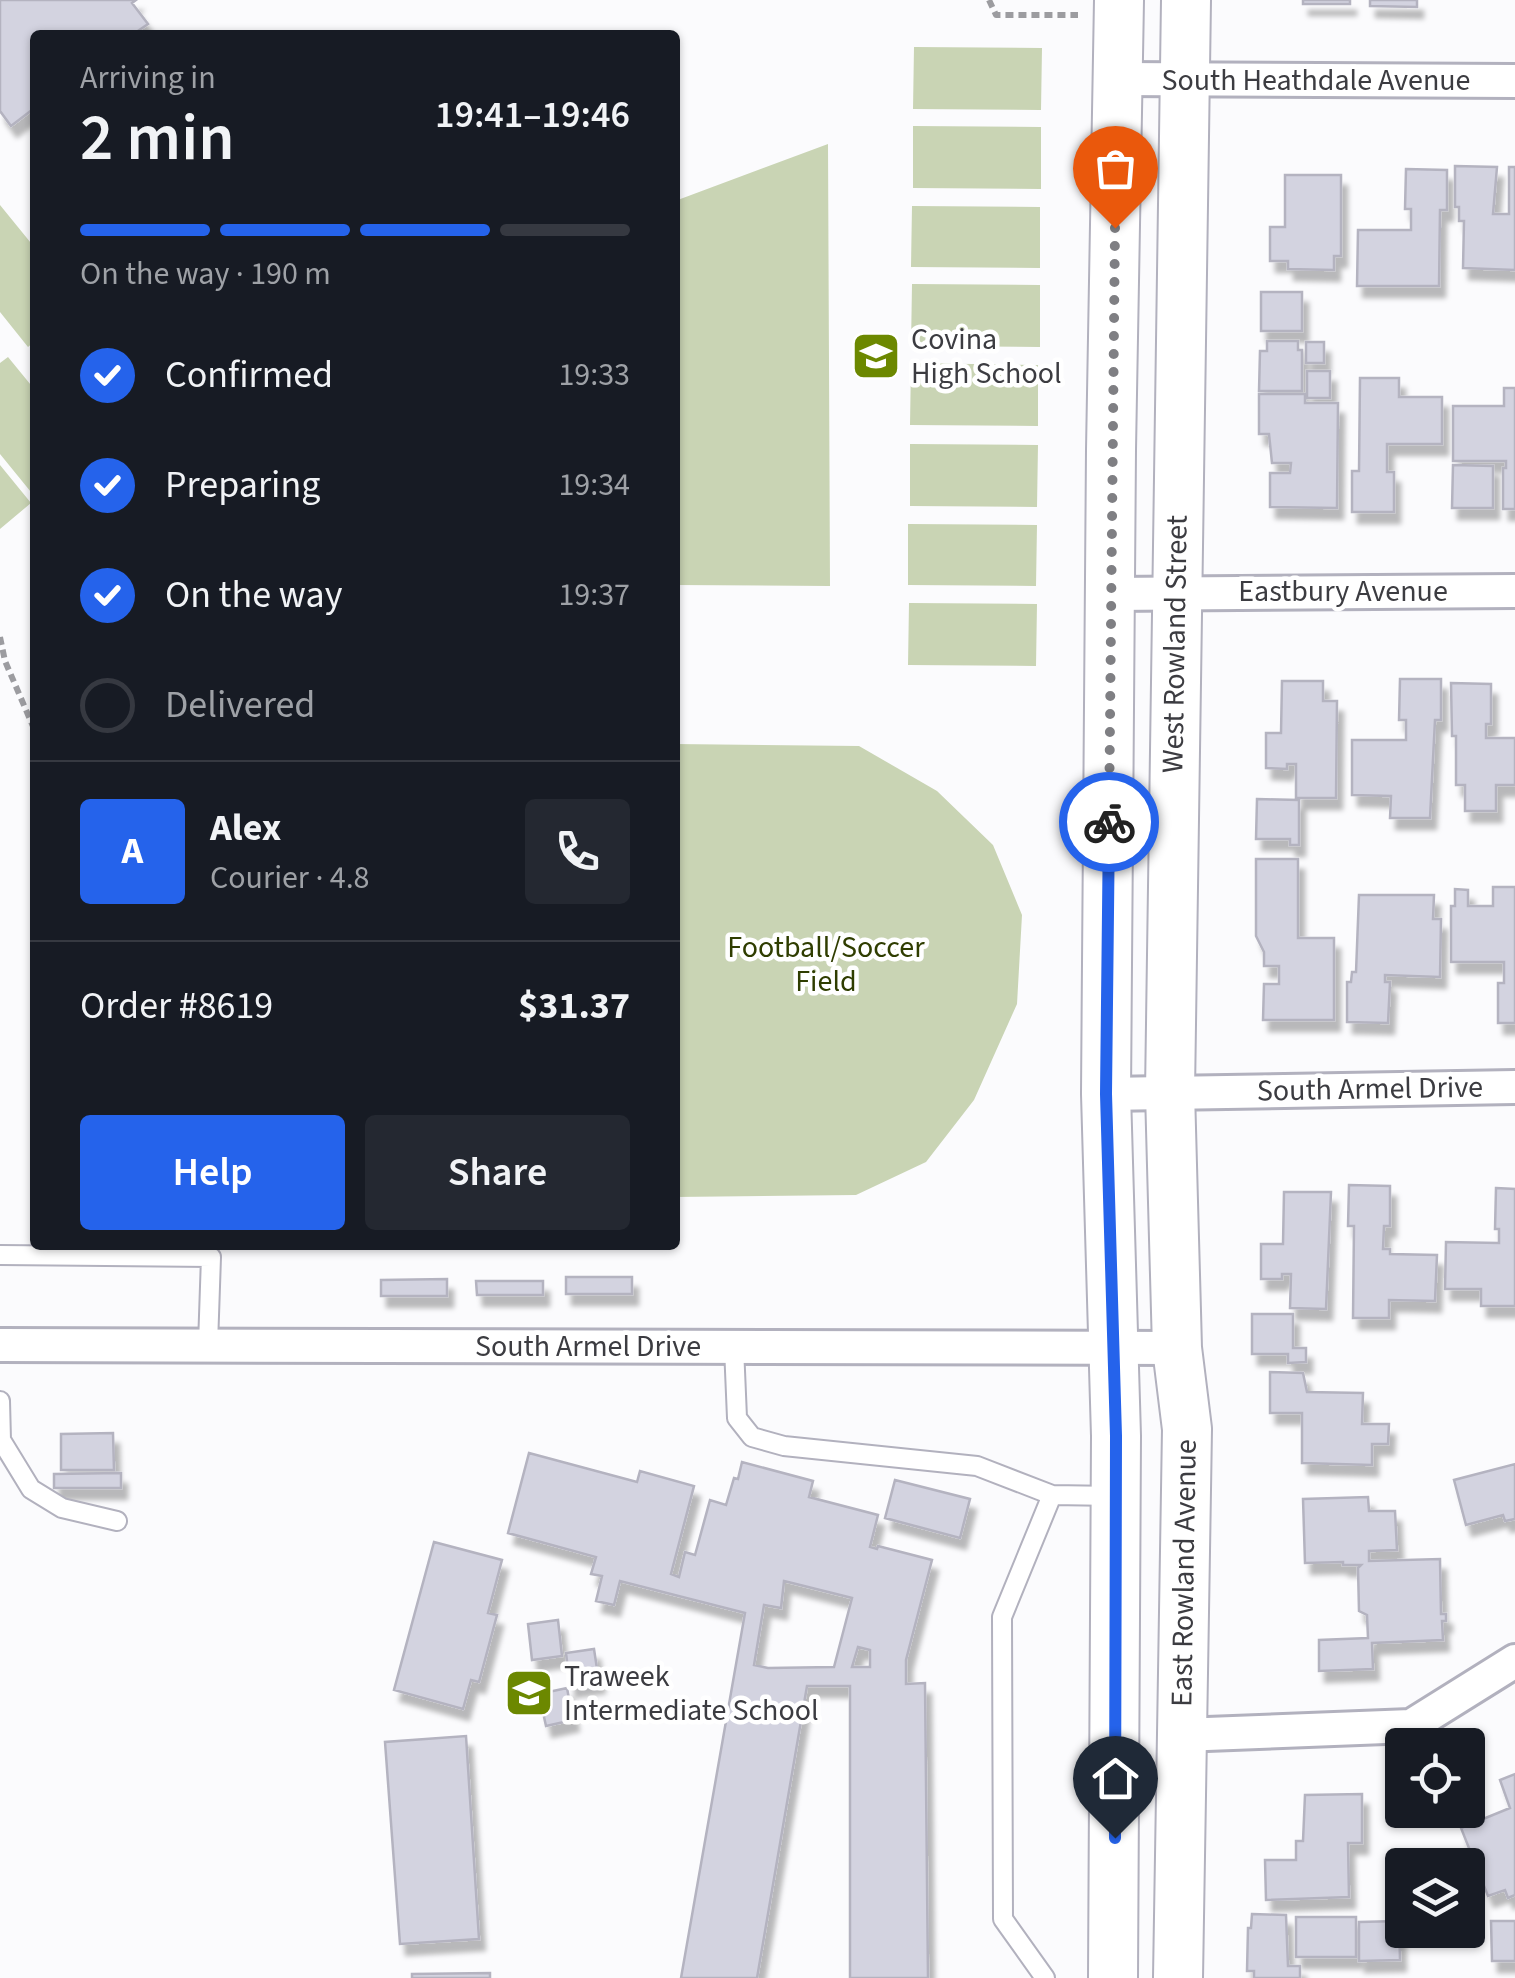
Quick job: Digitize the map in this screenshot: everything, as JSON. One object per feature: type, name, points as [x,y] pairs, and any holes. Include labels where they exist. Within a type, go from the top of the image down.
[{"type":"main road","name":"West Rowland Street","points":[[1177,1348],[1170,1092],[1186,0]]},
{"type":"main road","points":[[1106,7],[1118,80],[1106,1094],[1116,1496],[1113,1978]]},
{"type":"main road","name":"East Rowland Avenue","points":[[1177,1348],[1186,1429],[1178,1978]]},
{"type":"street","name":"South Heathdale Avenue","points":[[1118,80],[1515,81]]},
{"type":"street","name":"Eastbury Avenue","points":[[1111,594],[1515,591]]},
{"type":"street","name":"South Armel Drive","points":[[1106,1094],[1515,1087]]},
{"type":"street","name":"South Armel Drive","points":[[0,1344],[1177,1348]]},
{"type":"street","points":[[1181,1736],[1411,1726],[1515,1662]]},
{"type":"lane","points":[[0,1255],[211,1257],[208,1345]]},
{"type":"lane","points":[[734,1346],[737,1418],[752,1437],[784,1446],[977,1466],[1052,1496],[1116,1496]]},
{"type":"lane","points":[[0,1400],[1,1440],[31,1489],[62,1508],[117,1521]]},
{"type":"lane","points":[[1046,1978],[1004,1919],[1002,1617],[1052,1496]]},
{"type":"path","points":[[989,0],[996,15],[1106,7]]},
{"type":"path","points":[[0,637],[5,661],[30,719]]},
{"type":"green space","points":[[914,47],[1042,48],[1041,110],[913,109]]},
{"type":"green space","points":[[913,126],[1041,127],[1041,189],[913,188]]},
{"type":"green space","points":[[828,144],[830,586],[680,585],[680,199]]},
{"type":"green space","points":[[0,205],[30,242],[28,347],[0,312]]},
{"type":"green space","points":[[912,206],[1040,207],[1040,268],[911,267]]},
{"type":"green space","points":[[912,284],[1040,285],[1040,347],[911,346]]},
{"type":"green space","points":[[8,357],[30,384],[30,491],[0,454],[0,363]]},
{"type":"green space","points":[[911,363],[1038,365],[1038,426],[910,425]]},
{"type":"green space","points":[[910,444],[1038,445],[1037,507],[910,506]]},
{"type":"green space","points":[[0,465],[30,504],[0,529]]},
{"type":"green space","points":[[908,524],[1037,525],[1036,586],[908,585]]},
{"type":"green space","points":[[909,603],[1037,604],[1036,666],[908,665]]},
{"type":"green space","name":"Football/Soccer Field","points":[[680,744],[859,746],[937,791],[993,845],[1022,915],[1017,1004],[974,1100],[926,1162],[856,1195],[680,1197]]},
{"type":"building","points":[[0,0],[136,0],[132,3],[148,24],[139,30],[30,30],[30,112],[11,126],[0,111]]},
{"type":"building","points":[[1303,0],[1350,0],[1350,4],[1303,4]]},
{"type":"building","points":[[1370,0],[1417,0],[1417,7],[1370,6]]},
{"type":"building","points":[[1455,166],[1497,167],[1493,214],[1509,214],[1509,167],[1515,167],[1515,270],[1463,268],[1464,221],[1459,221],[1459,207],[1455,207]]},
{"type":"building","points":[[1406,169],[1447,170],[1447,210],[1440,210],[1439,286],[1357,286],[1358,230],[1411,230],[1411,209],[1405,209]]},
{"type":"building","points":[[1285,175],[1341,175],[1341,256],[1334,256],[1334,270],[1288,269],[1288,261],[1270,261],[1270,227],[1285,227]]},
{"type":"building","points":[[1261,292],[1302,292],[1302,331],[1261,331]]},
{"type":"building","points":[[1267,341],[1298,341],[1298,350],[1302,350],[1302,391],[1259,391],[1260,351],[1267,351]]},
{"type":"building","points":[[1306,342],[1324,342],[1324,363],[1306,363]]},
{"type":"building","points":[[1307,371],[1330,371],[1330,398],[1307,398]]},
{"type":"building","points":[[1360,378],[1399,378],[1399,397],[1442,397],[1442,444],[1387,444],[1387,472],[1394,472],[1394,512],[1352,512],[1352,471],[1359,471]]},
{"type":"building","points":[[1504,388],[1515,388],[1515,509],[1503,509],[1506,461],[1453,461],[1453,406],[1504,406]]},
{"type":"building","points":[[1259,394],[1305,394],[1305,403],[1338,403],[1337,508],[1270,507],[1270,473],[1290,473],[1291,463],[1272,463],[1269,434],[1259,434]]},
{"type":"building","points":[[1453,465],[1493,466],[1493,508],[1452,508]]},
{"type":"building","points":[[1400,679],[1441,679],[1441,720],[1435,720],[1430,818],[1390,818],[1391,796],[1352,795],[1352,740],[1406,740],[1406,720],[1399,720]]},
{"type":"building","points":[[1282,681],[1323,681],[1323,701],[1337,701],[1336,798],[1296,798],[1296,764],[1287,764],[1287,769],[1266,768],[1266,733],[1281,733]]},
{"type":"building","points":[[1451,683],[1491,684],[1491,724],[1486,724],[1486,738],[1515,738],[1515,785],[1496,785],[1496,811],[1465,811],[1465,785],[1456,785]]},
{"type":"building","points":[[1257,799],[1299,800],[1299,845],[1290,845],[1290,839],[1256,839]]},
{"type":"building","points":[[1256,859],[1298,859],[1298,938],[1334,938],[1334,1020],[1263,1020],[1264,984],[1279,984],[1279,966],[1264,966],[1264,952],[1256,936]]},
{"type":"building","points":[[1493,887],[1515,887],[1515,1023],[1498,1023],[1498,983],[1504,983],[1504,962],[1451,962],[1451,906],[1455,906],[1455,889],[1468,890],[1468,906],[1493,906]]},
{"type":"building","points":[[1359,895],[1434,895],[1433,919],[1441,919],[1440,977],[1385,975],[1385,982],[1390,982],[1388,1023],[1347,1022],[1347,982],[1356,972]]},
{"type":"building","points":[[1349,1185],[1390,1186],[1390,1226],[1384,1226],[1383,1249],[1390,1249],[1390,1254],[1437,1255],[1435,1301],[1389,1300],[1389,1318],[1353,1318],[1354,1226],[1348,1226]]},
{"type":"building","points":[[1496,1188],[1515,1189],[1515,1306],[1481,1306],[1481,1289],[1445,1289],[1446,1242],[1499,1243],[1499,1229],[1495,1229]]},
{"type":"building","points":[[1284,1192],[1331,1192],[1326,1309],[1290,1308],[1291,1274],[1282,1274],[1282,1279],[1261,1279],[1261,1244],[1283,1244]]},
{"type":"building","points":[[566,1277],[632,1277],[632,1294],[566,1294]]},
{"type":"building","points":[[447,1279],[447,1296],[381,1296],[381,1280]]},
{"type":"building","points":[[476,1281],[543,1281],[543,1295],[477,1295]]},
{"type":"building","points":[[1252,1314],[1293,1314],[1293,1348],[1306,1348],[1306,1362],[1288,1363],[1288,1354],[1252,1354]]},
{"type":"building","points":[[1270,1372],[1303,1373],[1307,1392],[1363,1393],[1362,1424],[1389,1424],[1388,1444],[1372,1444],[1372,1465],[1302,1463],[1302,1413],[1270,1413]]},
{"type":"building","points":[[113,1433],[114,1470],[61,1470],[61,1434]]},
{"type":"building","points":[[529,1453],[637,1482],[640,1471],[694,1486],[671,1574],[679,1577],[685,1552],[695,1555],[710,1500],[726,1505],[742,1462],[813,1481],[809,1497],[878,1515],[870,1547],[932,1560],[906,1660],[906,1684],[925,1683],[928,1978],[850,1978],[850,1686],[807,1686],[757,1978],[681,1978],[745,1613],[620,1581],[614,1605],[596,1601],[602,1576],[591,1574],[596,1557],[508,1533]],"holes":[[[784,1581],[852,1598],[834,1667],[754,1665],[764,1605],[781,1608]],[[858,1647],[870,1650],[870,1667],[852,1667]]]},
{"type":"building","points":[[1515,1464],[1515,1519],[1505,1521],[1503,1515],[1466,1525],[1454,1480]]},
{"type":"building","points":[[121,1473],[121,1488],[54,1488],[54,1474]]},
{"type":"building","points":[[895,1480],[970,1499],[960,1538],[885,1518]]},
{"type":"building","points":[[1368,1497],[1369,1511],[1395,1511],[1397,1550],[1369,1551],[1369,1561],[1440,1559],[1441,1614],[1446,1614],[1446,1621],[1442,1621],[1443,1640],[1372,1643],[1373,1669],[1319,1671],[1319,1640],[1368,1638],[1367,1615],[1359,1611],[1361,1565],[1305,1563],[1303,1499]]},
{"type":"building","points":[[434,1542],[502,1560],[488,1613],[497,1615],[479,1682],[471,1680],[463,1709],[394,1690]]},
{"type":"building","points":[[558,1620],[562,1656],[532,1660],[528,1624]]},
{"type":"building","points":[[594,1649],[599,1682],[570,1686],[566,1653]]},
{"type":"building","points":[[567,1688],[573,1720],[546,1726],[539,1694]]},
{"type":"building","points":[[466,1736],[479,1939],[400,1944],[385,1742]]},
{"type":"building","points":[[1515,1774],[1515,1895],[1508,1898],[1505,1890],[1488,1896],[1485,1848],[1469,1848],[1461,1828],[1485,1828],[1485,1818],[1510,1808],[1500,1780]]},
{"type":"building","points":[[1362,1794],[1362,1843],[1348,1843],[1349,1897],[1266,1900],[1265,1860],[1296,1860],[1296,1841],[1303,1841],[1305,1795]]},
{"type":"building","points":[[1252,1914],[1286,1915],[1288,1966],[1300,1966],[1300,1978],[1254,1978],[1254,1971],[1247,1971]]},
{"type":"building","points":[[1296,1917],[1356,1917],[1356,1957],[1296,1957]]},
{"type":"building","points":[[1385,1921],[1385,1948],[1400,1948],[1400,1960],[1359,1961],[1359,1922]]},
{"type":"building","points":[[1491,1921],[1515,1921],[1515,1961],[1492,1961]]},
{"type":"building","points":[[490,1973],[490,1978],[412,1978],[412,1974]]},
{"type":"way so far","points":[[1109,822],[1115,228]]},
{"type":"place","name":"Covina High School","points":[[876,356]]},
{"type":"place","name":"Traweek Intermediate School","points":[[529,1693]]},
{"type":"route","points":[[1109,822],[1106,1094],[1116,1436],[1115,1838]]}]
